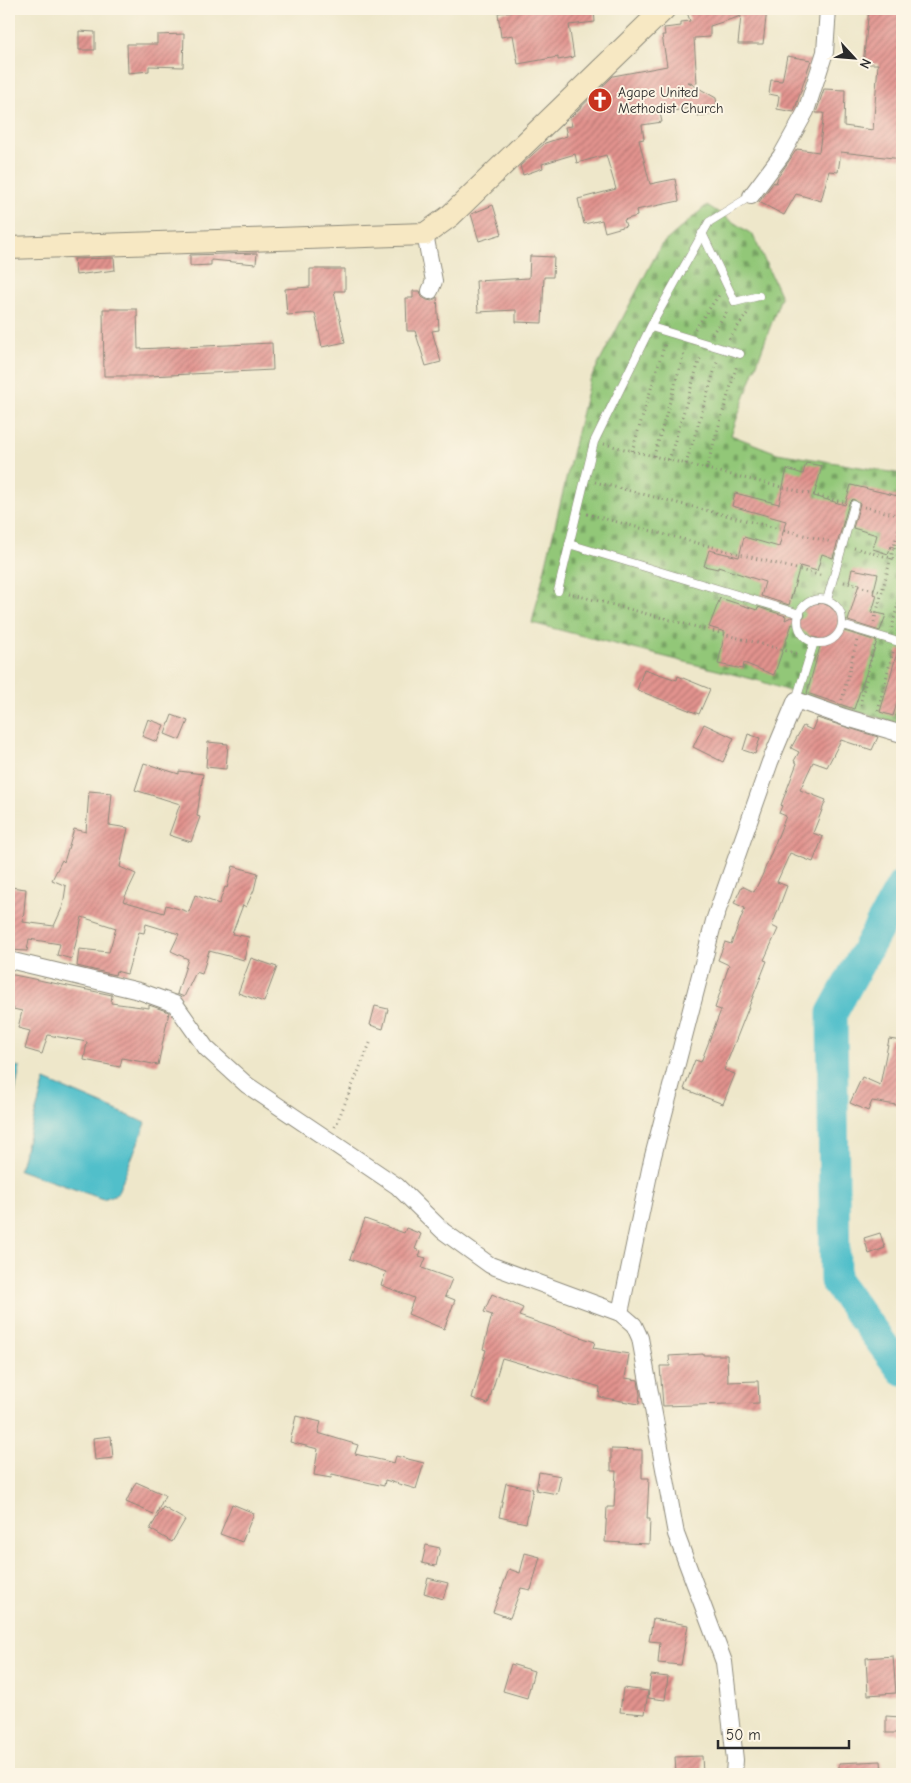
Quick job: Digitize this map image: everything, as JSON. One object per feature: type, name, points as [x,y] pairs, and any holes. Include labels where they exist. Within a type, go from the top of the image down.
[{"type":"street","points":[[9,248],[425,234],[450,216],[664,9]]},
{"type":"street","points":[[751,196],[781,156],[806,111],[825,52],[828,9]]},
{"type":"street","points":[[425,234],[434,281],[430,291]]},
{"type":"street","points":[[620,1313],[652,1160],[714,921],[770,762],[796,700],[844,717],[899,728]]},
{"type":"street","points":[[9,960],[139,991],[175,1004],[206,1048],[247,1084],[397,1186],[443,1231],[490,1264],[620,1313],[634,1325],[640,1338],[676,1534],[724,1662],[735,1760],[734,1774]]},
{"type":"lane","points":[[558,591],[594,442],[650,327],[709,222],[751,196]]},
{"type":"lane","points":[[702,233],[735,302],[759,296]]},
{"type":"lane","points":[[650,327],[740,354]]},
{"type":"lane","points":[[827,600],[854,505]]},
{"type":"lane","points":[[569,544],[800,614]]},
{"type":"lane","points":[[827,600],[840,610],[842,625],[838,634],[831,640],[823,643],[814,642],[801,631],[800,614],[810,601],[827,600]]},
{"type":"lane","points":[[842,625],[896,641]]},
{"type":"lane","points":[[796,700],[814,642]]},
{"type":"path","points":[[654,456],[688,339],[726,284]]},
{"type":"path","points":[[686,464],[722,349],[759,296]]},
{"type":"path","points":[[669,460],[704,344],[735,302]]},
{"type":"path","points":[[632,451],[668,332]]},
{"type":"path","points":[[706,469],[740,354]]},
{"type":"path","points":[[594,442],[902,516],[882,592],[858,712]]},
{"type":"path","points":[[585,480],[844,545],[902,562]]},
{"type":"path","points":[[577,511],[882,592]]},
{"type":"path","points":[[877,714],[896,641],[902,587]]},
{"type":"path","points":[[558,591],[809,657]]},
{"type":"path","points":[[841,703],[860,630]]},
{"type":"path","points":[[899,728],[902,695]]},
{"type":"path","points":[[330,1139],[371,1041]]},
{"type":"green space","points":[[707,205],[753,235],[781,297],[731,435],[777,453],[902,474],[902,724],[817,701],[760,681],[532,623],[589,382],[661,245]]},
{"type":"water","points":[[9,1065],[20,1067],[9,1123]]},
{"type":"water","points":[[45,1080],[146,1123],[117,1194],[103,1199],[19,1170]]},
{"type":"building","points":[[514,9],[594,9],[595,22],[569,25],[574,57],[558,60],[558,57],[518,64],[513,35],[501,37],[498,13],[514,11]]},
{"type":"building","points":[[686,9],[767,9],[763,44],[738,44],[741,16],[710,26],[710,37],[694,38],[697,83],[688,82],[716,98],[718,113],[698,116],[697,107],[660,113],[662,122],[642,125],[644,139],[639,140],[650,184],[675,179],[679,201],[636,210],[637,216],[624,220],[626,226],[605,232],[602,220],[584,224],[578,199],[616,189],[606,155],[577,163],[575,154],[542,164],[543,168],[523,175],[520,166],[545,143],[567,136],[565,127],[572,126],[570,118],[613,76],[667,66],[662,35],[665,35],[664,28],[681,26],[681,22],[690,21]]},
{"type":"building","points":[[869,9],[902,9],[902,159],[841,152],[838,172],[829,171],[821,201],[796,194],[784,215],[759,202],[774,182],[776,183],[797,149],[819,152],[824,113],[816,113],[824,89],[845,90],[844,126],[873,130],[878,64],[863,64]]},
{"type":"building","points":[[79,31],[95,32],[95,50],[79,50]]},
{"type":"building","points":[[184,34],[183,67],[149,66],[149,71],[128,73],[127,44],[157,44],[157,35]]},
{"type":"building","points":[[787,56],[811,60],[794,112],[777,109],[779,96],[769,94],[771,80],[782,81]]},
{"type":"building","points":[[493,205],[502,234],[479,241],[471,214]]},
{"type":"building","points":[[257,253],[256,264],[211,260],[211,265],[190,266],[190,255]]},
{"type":"building","points":[[530,256],[554,257],[553,277],[544,277],[542,323],[516,322],[516,310],[478,312],[476,281],[529,278]]},
{"type":"building","points":[[114,258],[115,270],[76,275],[74,259]]},
{"type":"building","points":[[310,269],[345,269],[345,291],[334,291],[345,342],[322,347],[315,313],[287,315],[285,289],[310,287]]},
{"type":"building","points":[[413,291],[420,291],[422,297],[427,300],[432,301],[437,297],[439,330],[432,331],[441,362],[426,366],[415,331],[407,331],[406,298],[413,298]]},
{"type":"building","points":[[103,309],[137,309],[138,349],[272,343],[273,370],[149,376],[104,376]]},
{"type":"building","points":[[806,463],[822,466],[814,496],[845,505],[851,485],[902,497],[902,551],[891,546],[888,554],[873,549],[877,535],[853,528],[860,504],[853,499],[849,503],[833,558],[822,554],[817,571],[800,566],[789,605],[761,596],[765,582],[718,567],[718,569],[704,566],[709,550],[739,557],[744,537],[779,547],[786,521],[732,506],[735,493],[779,504],[787,469],[803,474]]},
{"type":"building","points":[[852,569],[878,574],[873,594],[877,595],[872,612],[886,615],[880,631],[848,621],[859,584],[849,582]]},
{"type":"building","points":[[720,598],[757,610],[758,607],[786,616],[785,620],[791,617],[802,619],[805,615],[803,610],[813,604],[822,603],[829,606],[847,621],[838,621],[838,629],[877,641],[854,709],[807,693],[821,643],[818,638],[812,637],[792,624],[774,675],[744,663],[743,669],[718,664],[725,632],[709,627]]},
{"type":"building","points":[[898,649],[902,650],[902,687],[893,716],[880,712]]},
{"type":"building","points":[[644,669],[677,680],[678,676],[710,689],[699,714],[637,690]]},
{"type":"building","points":[[172,715],[188,721],[180,740],[165,734]]},
{"type":"building","points":[[817,718],[878,737],[872,750],[841,740],[827,767],[813,762],[800,790],[826,800],[813,833],[823,837],[813,862],[790,853],[777,882],[787,886],[772,926],[778,929],[764,960],[767,961],[724,1070],[735,1074],[723,1104],[684,1089],[695,1060],[701,1062],[721,1010],[715,1008],[729,965],[718,960],[725,942],[731,944],[745,908],[734,903],[742,886],[754,892],[762,876],[786,816],[779,813],[797,763],[794,761],[799,752],[791,748],[803,726],[812,730]]},
{"type":"building","points":[[148,719],[164,725],[157,742],[142,736]]},
{"type":"building","points":[[704,724],[734,738],[723,762],[693,747]]},
{"type":"building","points":[[748,734],[760,738],[755,754],[743,750]]},
{"type":"building","points":[[208,742],[228,744],[226,769],[206,767]]},
{"type":"building","points":[[144,763],[179,774],[179,771],[203,774],[197,816],[200,817],[191,842],[169,835],[180,804],[135,790]]},
{"type":"building","points":[[89,791],[112,793],[109,825],[128,828],[120,867],[136,874],[123,901],[164,913],[166,905],[189,912],[195,895],[219,904],[225,887],[227,888],[233,866],[258,873],[254,890],[246,907],[243,905],[232,934],[249,937],[244,960],[209,951],[202,974],[196,972],[184,997],[177,994],[188,959],[171,951],[179,934],[146,924],[144,933],[139,932],[127,974],[116,971],[115,975],[77,966],[79,949],[109,952],[116,928],[82,917],[72,959],[57,955],[60,944],[29,939],[27,951],[9,950],[10,887],[26,889],[23,922],[54,926],[63,906],[66,886],[52,880],[62,860],[64,862],[74,829],[86,832]]},
{"type":"building","points":[[251,958],[277,967],[264,1002],[238,993]]},
{"type":"building","points":[[9,974],[112,995],[111,1003],[149,1008],[149,1005],[169,1012],[158,1065],[122,1058],[120,1067],[84,1060],[87,1042],[48,1035],[42,1054],[25,1049],[30,1031],[18,1028],[22,1011],[9,1008]]},
{"type":"building","points":[[375,1006],[388,1009],[383,1029],[370,1025]]},
{"type":"building","points":[[889,1039],[902,1041],[902,1106],[872,1101],[868,1111],[850,1103],[862,1077],[880,1085]]},
{"type":"building","points":[[365,1219],[404,1233],[406,1228],[421,1234],[415,1249],[421,1251],[419,1256],[426,1258],[422,1268],[452,1279],[445,1296],[455,1300],[444,1329],[408,1314],[414,1298],[381,1285],[386,1272],[350,1259]]},
{"type":"building","points":[[880,1233],[885,1248],[869,1254],[864,1238]]},
{"type":"building","points":[[492,1294],[523,1308],[519,1316],[595,1342],[593,1348],[629,1354],[625,1378],[638,1380],[639,1404],[599,1397],[600,1387],[502,1358],[488,1404],[472,1398],[486,1350],[483,1349],[492,1315],[484,1312]]},
{"type":"building","points":[[727,1355],[728,1382],[758,1381],[759,1403],[663,1406],[660,1366],[670,1366],[669,1356]]},
{"type":"building","points":[[296,1416],[321,1422],[318,1433],[358,1445],[355,1454],[394,1463],[396,1456],[424,1463],[416,1489],[385,1480],[384,1486],[332,1474],[331,1478],[314,1475],[318,1449],[290,1442]]},
{"type":"building","points":[[111,1436],[113,1458],[95,1460],[93,1438]]},
{"type":"building","points":[[611,1449],[642,1450],[642,1478],[649,1478],[647,1519],[650,1519],[649,1544],[605,1542],[607,1507],[614,1507],[616,1471],[611,1471]]},
{"type":"building","points":[[539,1472],[561,1476],[557,1494],[536,1490]]},
{"type":"building","points":[[136,1482],[165,1495],[156,1515],[126,1502]]},
{"type":"building","points":[[506,1483],[533,1489],[526,1523],[499,1517]]},
{"type":"building","points":[[232,1504],[254,1513],[242,1542],[220,1534]]},
{"type":"building","points":[[163,1507],[185,1520],[172,1542],[150,1529]]},
{"type":"building","points":[[426,1545],[440,1548],[436,1566],[422,1563]]},
{"type":"building","points":[[525,1553],[540,1557],[531,1590],[521,1588],[510,1618],[493,1612],[509,1569],[520,1573]]},
{"type":"building","points":[[428,1578],[448,1583],[443,1599],[424,1593]]},
{"type":"building","points":[[653,1619],[688,1625],[681,1665],[658,1663],[660,1642],[649,1641]]},
{"type":"building","points":[[893,1656],[896,1693],[868,1695],[866,1658]]},
{"type":"building","points":[[511,1664],[534,1671],[527,1698],[503,1691]]},
{"type":"building","points":[[651,1675],[668,1677],[665,1700],[648,1698]]},
{"type":"building","points":[[623,1688],[648,1691],[645,1714],[620,1712]]},
{"type":"building","points":[[886,1716],[900,1717],[900,1733],[886,1733]]},
{"type":"building","points":[[702,1756],[703,1774],[676,1774],[675,1757]]},
{"type":"building","points":[[881,1761],[882,1774],[839,1774],[839,1763]]},
{"type":"waterway","points":[[902,885],[832,1013],[835,1281],[902,1370]]},
{"type":"place","name":"Agape United Methodist Church","points":[[600,100]]}]
